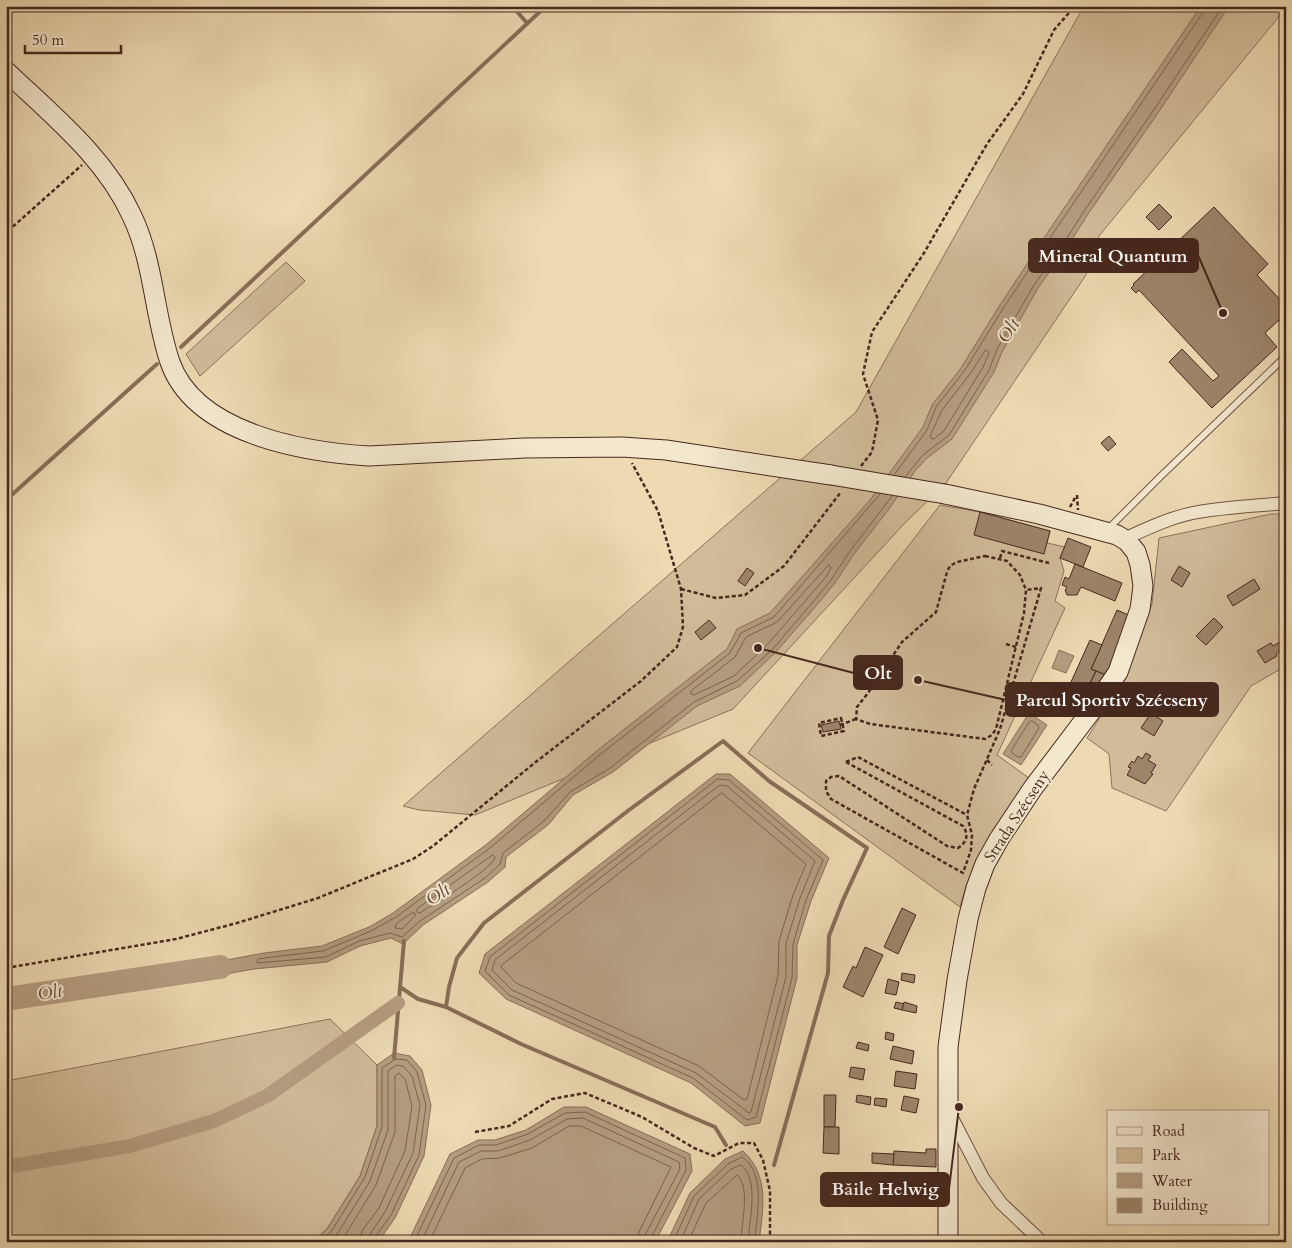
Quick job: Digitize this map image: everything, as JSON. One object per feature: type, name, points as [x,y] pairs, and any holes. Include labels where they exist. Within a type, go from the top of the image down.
[{"type":"street","points":[[6,71],[92,155],[121,194],[133,217],[145,252],[170,363],[176,375],[193,398],[210,412],[255,435],[325,452],[369,456],[525,448],[622,446],[666,450],[837,482],[945,494],[1039,514],[1098,529],[1124,539],[1158,524],[1192,513],[1238,507],[1286,504]]},
{"type":"street","name":"Strada Szécseny","points":[[948,1242],[948,1047],[968,919],[976,888],[985,864],[1008,825],[1118,672],[1140,608],[1143,586],[1136,552],[1124,539]]},
{"type":"street","points":[[949,1113],[987,1184],[1000,1203],[1042,1242]]},
{"type":"lane","points":[[1098,529],[1160,476],[1286,356]]},
{"type":"path","points":[[860,467],[872,452],[878,420],[863,374],[872,332],[924,253],[987,144],[1023,94],[1054,30],[1075,6]]},
{"type":"path","points":[[8,231],[92,155]]},
{"type":"path","points":[[6,968],[176,939],[318,898],[413,859],[433,846],[537,761],[641,681],[677,647],[683,627],[680,589],[658,511],[622,446]]},
{"type":"path","points":[[680,589],[716,598],[745,595],[784,566],[837,482]]},
{"type":"path","points":[[1000,558],[1002,551],[1049,563]]},
{"type":"path","points":[[841,724],[856,719],[870,724],[986,739],[992,735],[996,729],[1024,613],[1026,590],[1020,575],[1007,561],[985,556],[957,562],[950,566],[936,612],[896,649],[857,707],[856,719]]},
{"type":"path","points":[[967,815],[858,757],[846,762],[963,826],[966,831],[964,844],[958,848],[953,848],[947,846],[839,776],[831,777],[826,781],[826,791],[831,799],[963,873],[971,850],[972,835],[967,815],[974,789],[1000,729],[1041,588],[1026,590]]},
{"type":"path","points":[[1006,644],[1016,647]]},
{"type":"path","points":[[841,718],[841,724],[844,731],[821,736],[819,723],[841,718]]},
{"type":"path","points":[[987,760],[992,764]]},
{"type":"path","points":[[475,1132],[509,1126],[552,1099],[585,1093],[642,1117],[694,1148],[714,1156],[739,1143],[754,1143],[763,1160],[770,1191],[770,1242]]},
{"type":"green space","points":[[1084,6],[1286,6],[1286,8],[1099,236],[1086,275],[946,483],[904,524],[733,709],[475,815],[419,810],[403,806],[856,412]]},
{"type":"green space","points":[[286,262],[305,281],[200,376],[186,354]]},
{"type":"green space","points":[[940,505],[980,512],[1050,531],[1047,543],[1065,547],[1060,558],[1064,571],[1055,601],[1065,608],[997,755],[1029,778],[966,886],[960,907],[748,753]]},
{"type":"green space","points":[[1271,514],[1286,514],[1286,666],[1251,686],[1166,811],[1112,788],[1109,754],[1087,738],[1120,686],[1152,604],[1159,538]]},
{"type":"green space","points":[[330,1019],[377,1065],[377,1126],[360,1176],[327,1229],[312,1242],[6,1242],[6,1081]]},
{"type":"water","points":[[1201,6],[1229,6],[1038,288],[1002,352],[994,372],[952,439],[927,458],[915,471],[835,583],[775,653],[740,686],[697,706],[613,772],[573,795],[548,825],[506,857],[505,867],[488,882],[423,925],[403,944],[391,938],[360,946],[327,962],[254,969],[197,979],[188,972],[211,963],[264,953],[322,946],[369,927],[393,913],[487,844],[599,749],[727,649],[737,629],[770,613],[870,500],[923,427],[932,405],[961,368],[1056,220]]},
{"type":"water","points":[[1059,650],[1074,656],[1066,673],[1052,668]]},
{"type":"water","points":[[1029,713],[1047,725],[1021,765],[1003,754]]},
{"type":"water","points":[[716,774],[730,774],[829,858],[811,901],[797,945],[797,978],[760,1123],[745,1126],[691,1083],[506,999],[479,973],[485,954]]},
{"type":"water","points":[[394,1053],[410,1056],[422,1070],[431,1105],[424,1156],[395,1218],[378,1242],[312,1242],[327,1229],[360,1176],[377,1126],[377,1065]]},
{"type":"water","points":[[564,1107],[586,1107],[690,1154],[692,1171],[655,1242],[408,1242],[450,1154],[478,1140],[495,1140],[526,1130]]},
{"type":"water","points":[[743,1151],[752,1161],[761,1182],[763,1205],[759,1242],[667,1242],[690,1193],[725,1159]]},
{"type":"building","points":[[1159,204],[1172,217],[1159,230],[1146,217]]},
{"type":"building","points":[[1214,207],[1268,264],[1257,275],[1286,306],[1286,327],[1279,320],[1265,333],[1277,347],[1212,408],[1169,362],[1182,349],[1213,381],[1219,376],[1139,290],[1136,293],[1131,288]]},
{"type":"building","points":[[1108,263],[1113,270],[1109,273],[1103,266]]},
{"type":"building","points":[[1109,436],[1116,444],[1108,451],[1101,443]]},
{"type":"building","points":[[980,512],[1050,531],[1044,554],[974,535]]},
{"type":"building","points":[[1068,538],[1091,547],[1083,567],[1060,558]]},
{"type":"building","points":[[1075,564],[1122,583],[1115,601],[1081,587],[1077,595],[1067,595],[1065,590],[1067,587],[1062,585],[1065,577],[1069,579]]},
{"type":"building","points":[[1179,566],[1190,573],[1182,587],[1171,580]]},
{"type":"building","points":[[747,568],[754,573],[745,586],[738,581]]},
{"type":"building","points":[[1254,579],[1260,589],[1233,606],[1227,596]]},
{"type":"building","points":[[1117,610],[1131,616],[1106,675],[1091,669]]},
{"type":"building","points":[[1214,618],[1223,627],[1206,645],[1196,636]]},
{"type":"building","points":[[709,620],[716,628],[701,640],[695,632]]},
{"type":"building","points":[[1090,640],[1102,645],[1091,669],[1096,671],[1087,690],[1071,682]]},
{"type":"building","points":[[1280,642],[1284,648],[1276,654],[1277,656],[1265,663],[1257,651],[1271,643],[1273,646]]},
{"type":"building","points":[[1096,671],[1106,675],[1097,694],[1087,690]]},
{"type":"building","points":[[1151,713],[1163,721],[1154,736],[1141,728]]},
{"type":"building","points":[[839,721],[841,729],[823,732],[821,725]]},
{"type":"building","points":[[1146,753],[1151,756],[1148,760],[1156,765],[1151,773],[1153,774],[1145,784],[1127,775],[1131,768],[1128,767],[1132,761],[1134,763],[1138,756],[1142,759]]},
{"type":"building","points":[[902,908],[916,915],[898,954],[884,947]]},
{"type":"building","points":[[865,947],[883,955],[863,997],[843,987],[853,966],[856,968]]},
{"type":"building","points":[[902,973],[915,975],[914,983],[901,980]]},
{"type":"building","points":[[888,979],[899,982],[896,995],[885,993]]},
{"type":"building","points":[[896,1002],[904,1004],[902,1010],[894,1008]]},
{"type":"building","points":[[904,1002],[917,1006],[916,1013],[902,1010]]},
{"type":"building","points":[[886,1032],[894,1034],[893,1041],[885,1039]]},
{"type":"building","points":[[858,1042],[869,1045],[868,1051],[856,1048]]},
{"type":"building","points":[[893,1046],[914,1051],[912,1064],[890,1059]]},
{"type":"building","points":[[851,1067],[865,1069],[863,1080],[849,1077]]},
{"type":"building","points":[[896,1071],[917,1074],[915,1089],[894,1086]]},
{"type":"building","points":[[824,1095],[836,1095],[835,1127],[824,1127]]},
{"type":"building","points":[[857,1095],[871,1097],[870,1105],[856,1102]]},
{"type":"building","points":[[904,1096],[919,1099],[916,1113],[901,1110]]},
{"type":"building","points":[[875,1098],[887,1099],[886,1107],[874,1105]]},
{"type":"building","points":[[824,1127],[839,1127],[839,1154],[823,1153]]},
{"type":"building","points":[[926,1149],[936,1149],[936,1167],[893,1165],[894,1151],[926,1153]]},
{"type":"building","points":[[872,1153],[894,1154],[893,1165],[872,1163]]},
{"type":"waterway","points":[[512,6],[527,23]]},
{"type":"waterway","points":[[181,347],[546,6]]},
{"type":"waterway","points":[[6,500],[157,364]]},
{"type":"waterway","points":[[446,1007],[457,958],[484,923],[629,810],[723,741],[769,781],[867,848],[829,936],[828,973],[774,1165]]},
{"type":"waterway","points":[[394,1058],[404,941]]},
{"type":"waterway","name":"Olt","points":[[6,999],[220,967]]},
{"type":"waterway","points":[[400,987],[418,999],[446,1007],[521,1044],[715,1127],[726,1145]]},
{"type":"waterway","points":[[6,1167],[130,1146],[214,1121],[267,1096],[398,1003]]},
{"type":"place","name":"Mineral Quantum","points":[[1223,313]]},
{"type":"place","name":"Olt","points":[[758,648]]},
{"type":"place","name":"Parcul Sportiv Szécseny","points":[[918,680]]},
{"type":"place","name":"Băile Helwig","points":[[959,1107]]}]
